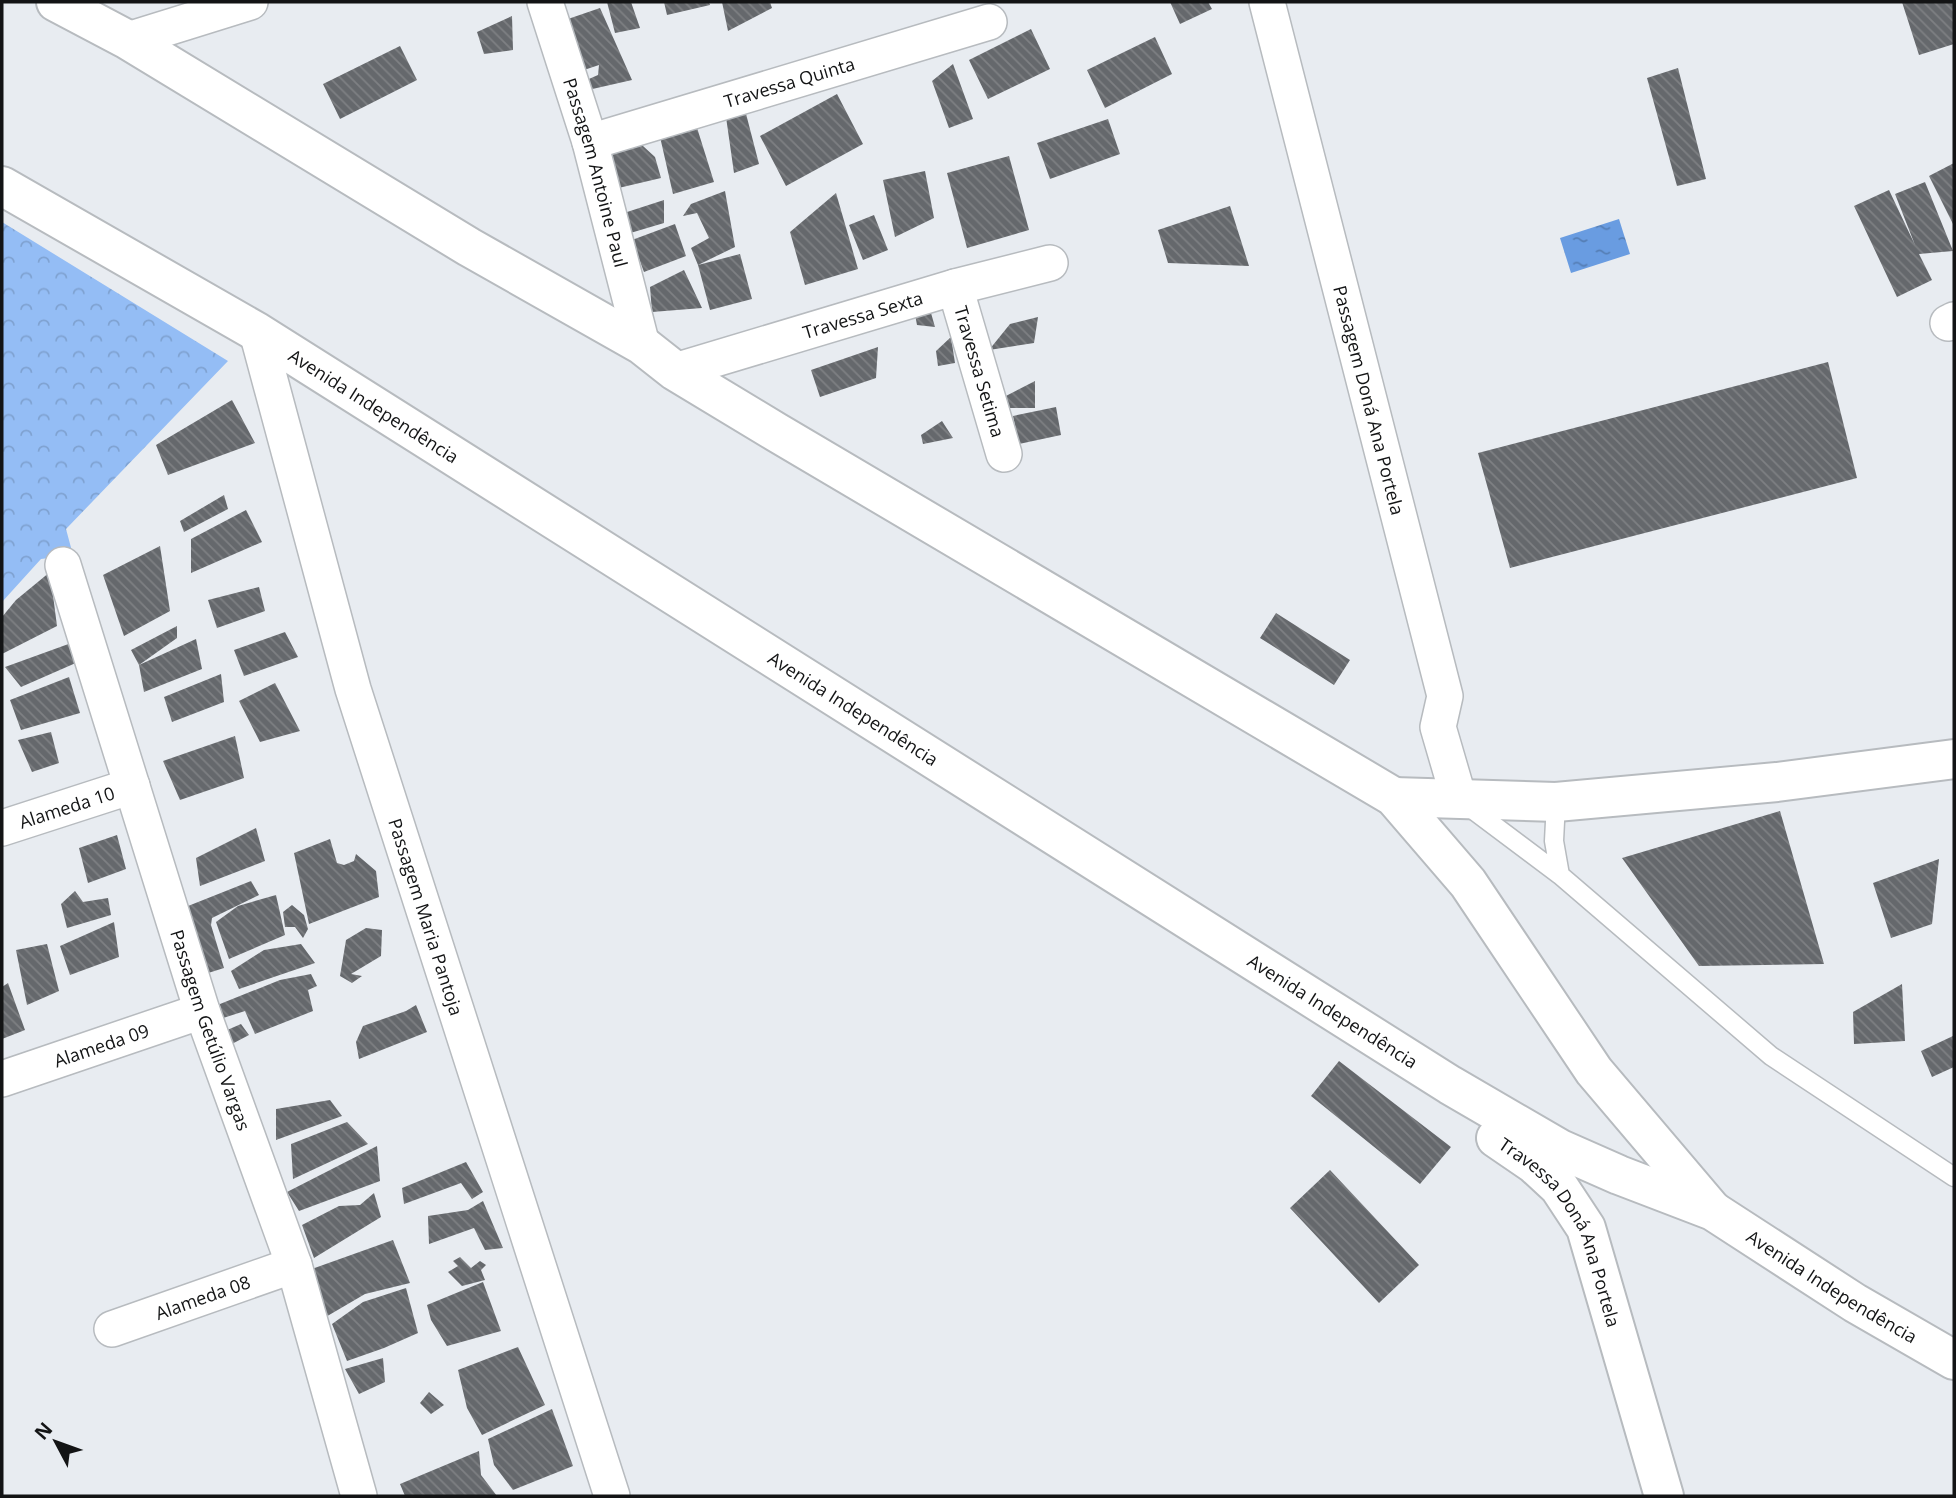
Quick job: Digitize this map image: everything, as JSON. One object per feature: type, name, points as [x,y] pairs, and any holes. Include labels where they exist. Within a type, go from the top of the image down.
[{"type":"main road","name":"Avenida Independência","points":[[56,2],[128,40],[469,247],[642,345],[675,371],[1394,797],[1468,884],[1594,1071],[1713,1211]]},
{"type":"main road","name":"Avenida Independência","points":[[2,186],[257,332],[1450,1085],[1560,1149],[1713,1211],[1855,1303],[1954,1360]]},
{"type":"main road","name":"Avenida Independência","points":[[1394,797],[1556,802],[1777,782],[1954,759]]},
{"type":"main road","name":"Travessa Doná Ana Portela","points":[[1222,941],[1534,1164],[1559,1186],[1586,1228],[1664,1496]]},
{"type":"street","points":[[128,40],[250,2]]},
{"type":"street","name":"Passagem Antoine Paul","points":[[545,2],[590,142],[642,345]]},
{"type":"street","name":"Passagem Doná Ana Portela","points":[[1267,2],[1445,696],[1438,727],[1459,799]]},
{"type":"street","name":"Travessa Quinta","points":[[590,142],[989,22]]},
{"type":"street","name":"Travessa Sexta","points":[[675,371],[955,287],[1050,263]]},
{"type":"street","name":"Travessa Setima","points":[[955,287],[1003,454]]},
{"type":"street","name":"Passagem Maria Pantoja","points":[[257,332],[353,689],[612,1496]]},
{"type":"street","name":"Passagem Getúlio Vargas","points":[[63,565],[202,1011],[294,1265],[359,1496]]},
{"type":"street","name":"Alameda 10","points":[[2,828],[132,786]]},
{"type":"street","name":"Alameda 09","points":[[2,1079],[202,1011]]},
{"type":"street","name":"Alameda 08","points":[[112,1329],[294,1265]]},
{"type":"lane","points":[[1459,799],[1560,875],[1771,1056],[1954,1177]]},
{"type":"lane","points":[[1556,802],[1554,841],[1560,875]]},
{"type":"green space","points":[[2,222],[228,361],[66,529],[73,555],[41,559],[2,602]]},
{"type":"water","points":[[1619,219],[1630,254],[1571,273],[1560,238]]},
{"type":"building","points":[[607,2],[631,2],[640,28],[615,33]]},
{"type":"building","points":[[664,2],[709,2],[710,5],[667,15]]},
{"type":"building","points":[[722,2],[770,2],[772,8],[728,31]]},
{"type":"building","points":[[1170,2],[1208,2],[1212,9],[1180,24]]},
{"type":"building","points":[[1902,2],[1954,2],[1954,44],[1919,55]]},
{"type":"building","points":[[600,8],[632,80],[588,90],[582,82],[598,75],[599,65],[581,71],[568,19]]},
{"type":"building","points":[[512,16],[513,50],[484,54],[477,32]]},
{"type":"building","points":[[1031,29],[1050,69],[988,99],[969,60]]},
{"type":"building","points":[[1155,37],[1172,74],[1105,108],[1087,70]]},
{"type":"building","points":[[400,46],[417,80],[340,119],[323,84]]},
{"type":"building","points":[[953,64],[973,119],[949,128],[932,81]]},
{"type":"building","points":[[1678,68],[1706,179],[1677,186],[1647,78]]},
{"type":"building","points":[[837,94],[863,144],[786,186],[760,136]]},
{"type":"building","points":[[744,106],[759,164],[734,173],[726,117]]},
{"type":"building","points":[[693,115],[714,182],[673,194],[658,128]]},
{"type":"building","points":[[1108,119],[1120,154],[1050,179],[1037,143]]},
{"type":"building","points":[[631,135],[655,157],[661,178],[610,190],[601,142]]},
{"type":"building","points":[[1009,156],[1029,230],[967,248],[947,173]]},
{"type":"building","points":[[1954,163],[1954,226],[1929,176]]},
{"type":"building","points":[[925,171],[934,218],[895,237],[883,180]]},
{"type":"building","points":[[1925,182],[1953,251],[1919,254],[1932,280],[1897,297],[1854,206],[1889,190],[1915,245],[1895,194]]},
{"type":"building","points":[[725,191],[735,247],[698,265],[691,248],[709,238],[697,213],[683,216],[691,204]]},
{"type":"building","points":[[836,193],[858,269],[805,285],[790,232]]},
{"type":"building","points":[[664,200],[664,223],[627,234],[624,213]]},
{"type":"building","points":[[1230,206],[1249,266],[1168,263],[1158,230]]},
{"type":"building","points":[[874,215],[888,250],[863,260],[849,225]]},
{"type":"building","points":[[675,224],[686,256],[644,272],[632,240]]},
{"type":"building","points":[[740,254],[752,299],[710,310],[698,265]]},
{"type":"building","points":[[684,270],[702,308],[652,312],[650,287]]},
{"type":"building","points":[[929,306],[935,327],[917,325],[914,309]]},
{"type":"building","points":[[1038,317],[1034,343],[989,350],[1010,324]]},
{"type":"building","points":[[951,337],[955,363],[938,366],[936,351]]},
{"type":"building","points":[[878,347],[876,378],[820,397],[811,370]]},
{"type":"building","points":[[1828,362],[1857,478],[1510,568],[1478,453]]},
{"type":"building","points":[[1035,381],[1035,408],[1002,408],[1002,398]]},
{"type":"building","points":[[232,400],[255,443],[168,475],[156,445]]},
{"type":"building","points":[[1056,407],[1061,435],[1019,444],[1013,416]]},
{"type":"building","points":[[942,421],[953,438],[923,444],[921,435]]},
{"type":"building","points":[[224,495],[228,509],[184,532],[180,521]]},
{"type":"building","points":[[246,510],[262,542],[191,573],[191,539]]},
{"type":"building","points":[[160,546],[170,611],[124,636],[103,575]]},
{"type":"building","points":[[50,572],[57,626],[2,654],[2,617],[16,600]]},
{"type":"building","points":[[259,587],[265,611],[217,628],[208,600]]},
{"type":"building","points":[[1276,613],[1350,660],[1334,685],[1260,638]]},
{"type":"building","points":[[177,626],[177,638],[139,665],[131,650]]},
{"type":"building","points":[[285,632],[298,657],[244,676],[234,650]]},
{"type":"building","points":[[196,639],[202,669],[144,692],[139,665]]},
{"type":"building","points":[[74,642],[78,662],[21,687],[5,667]]},
{"type":"building","points":[[221,674],[224,702],[172,722],[164,697]]},
{"type":"building","points":[[69,677],[80,713],[21,730],[10,700]]},
{"type":"building","points":[[275,683],[300,731],[260,742],[239,701]]},
{"type":"building","points":[[51,732],[59,763],[32,772],[18,740]]},
{"type":"building","points":[[235,736],[244,778],[180,800],[163,761]]},
{"type":"building","points":[[1780,811],[1824,964],[1699,966],[1622,858]]},
{"type":"building","points":[[256,828],[265,861],[200,886],[196,858]]},
{"type":"building","points":[[117,835],[126,869],[88,883],[79,848]]},
{"type":"building","points":[[330,839],[337,863],[344,865],[354,861],[356,854],[376,871],[379,897],[309,924],[294,853]]},
{"type":"building","points":[[1939,859],[1932,924],[1891,938],[1873,883]]},
{"type":"building","points":[[251,881],[259,895],[212,918],[211,925],[224,968],[205,974],[183,908]]},
{"type":"building","points":[[75,891],[83,902],[108,898],[111,915],[67,928],[61,904]]},
{"type":"building","points":[[276,895],[285,935],[229,959],[216,922],[238,906]]},
{"type":"building","points":[[292,905],[304,915],[308,929],[303,938],[295,927],[285,927],[283,912]]},
{"type":"building","points":[[114,922],[119,957],[70,975],[60,946]]},
{"type":"building","points":[[366,928],[382,930],[381,956],[351,974],[362,976],[352,983],[340,976],[346,940]]},
{"type":"building","points":[[47,944],[59,991],[27,1005],[16,950]]},
{"type":"building","points":[[301,944],[315,963],[239,989],[231,971],[264,950]]},
{"type":"building","points":[[311,974],[317,986],[308,990],[313,1011],[255,1034],[245,1011],[220,1019],[220,1004],[280,980]]},
{"type":"building","points":[[8,983],[25,1030],[2,1039],[2,987]]},
{"type":"building","points":[[1902,984],[1905,1041],[1854,1044],[1853,1012]]},
{"type":"building","points":[[416,1005],[427,1032],[359,1059],[356,1042],[363,1026]]},
{"type":"building","points":[[241,1024],[249,1035],[230,1045],[225,1031]]},
{"type":"building","points":[[1953,1036],[1954,1067],[1932,1077],[1921,1051]]},
{"type":"building","points":[[1339,1061],[1451,1147],[1420,1184],[1311,1096]]},
{"type":"building","points":[[330,1100],[342,1116],[276,1140],[276,1109]]},
{"type":"building","points":[[347,1122],[368,1144],[293,1179],[291,1144]]},
{"type":"building","points":[[377,1146],[380,1181],[299,1211],[287,1192]]},
{"type":"building","points":[[466,1162],[483,1192],[472,1199],[461,1183],[404,1204],[402,1188]]},
{"type":"building","points":[[1330,1170],[1419,1265],[1379,1303],[1290,1208]]},
{"type":"building","points":[[374,1193],[381,1217],[314,1258],[302,1225],[339,1206],[360,1205]]},
{"type":"building","points":[[483,1201],[503,1248],[485,1250],[474,1228],[429,1244],[428,1216],[468,1210]]},
{"type":"building","points":[[393,1240],[410,1283],[365,1294],[324,1318],[309,1270]]},
{"type":"building","points":[[460,1257],[471,1268],[480,1261],[486,1265],[481,1270],[485,1280],[462,1286],[448,1272],[458,1266],[453,1261]]},
{"type":"building","points":[[483,1282],[501,1331],[447,1346],[431,1320],[427,1305]]},
{"type":"building","points":[[406,1288],[418,1333],[347,1361],[332,1324],[363,1302]]},
{"type":"building","points":[[518,1347],[545,1405],[482,1435],[467,1408],[458,1370]]},
{"type":"building","points":[[383,1358],[385,1382],[359,1394],[345,1369]]},
{"type":"building","points":[[429,1392],[444,1405],[431,1414],[420,1403]]},
{"type":"building","points":[[552,1409],[573,1466],[513,1490],[494,1465],[488,1439]]},
{"type":"building","points":[[479,1451],[481,1475],[497,1496],[405,1496],[400,1484]]}]
